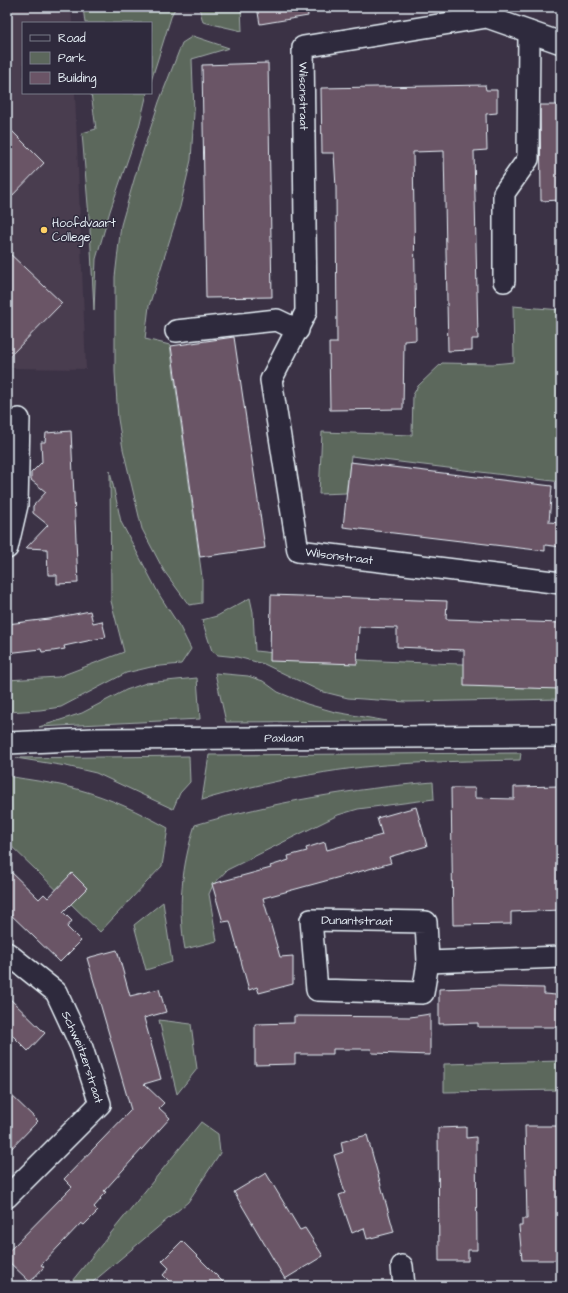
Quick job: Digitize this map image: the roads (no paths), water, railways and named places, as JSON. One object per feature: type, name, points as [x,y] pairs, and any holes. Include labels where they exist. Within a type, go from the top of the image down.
[{"type":"street","name":"Wilsonstraat","points":[[561,43],[529,32],[487,12],[303,47],[306,312],[271,380],[298,551],[561,583]]},
{"type":"street","points":[[504,281],[504,193],[528,158],[529,32]]},
{"type":"street","points":[[176,331],[277,320],[298,330]]},
{"type":"street","points":[[7,548],[17,505],[19,419]]},
{"type":"street","name":"Paxlaan","points":[[7,743],[95,740],[251,740],[561,736]]},
{"type":"street","name":"Dunantstraat","points":[[311,920],[426,922],[428,962],[423,993],[317,990],[311,920]]},
{"type":"street","name":"Schweitzerstraat","points":[[7,953],[56,992],[82,1048],[100,1104],[7,1197]]},
{"type":"street","points":[[428,962],[561,957]]},
{"type":"place","name":"Hoofdvaart College","points":[[44,230]]}]
